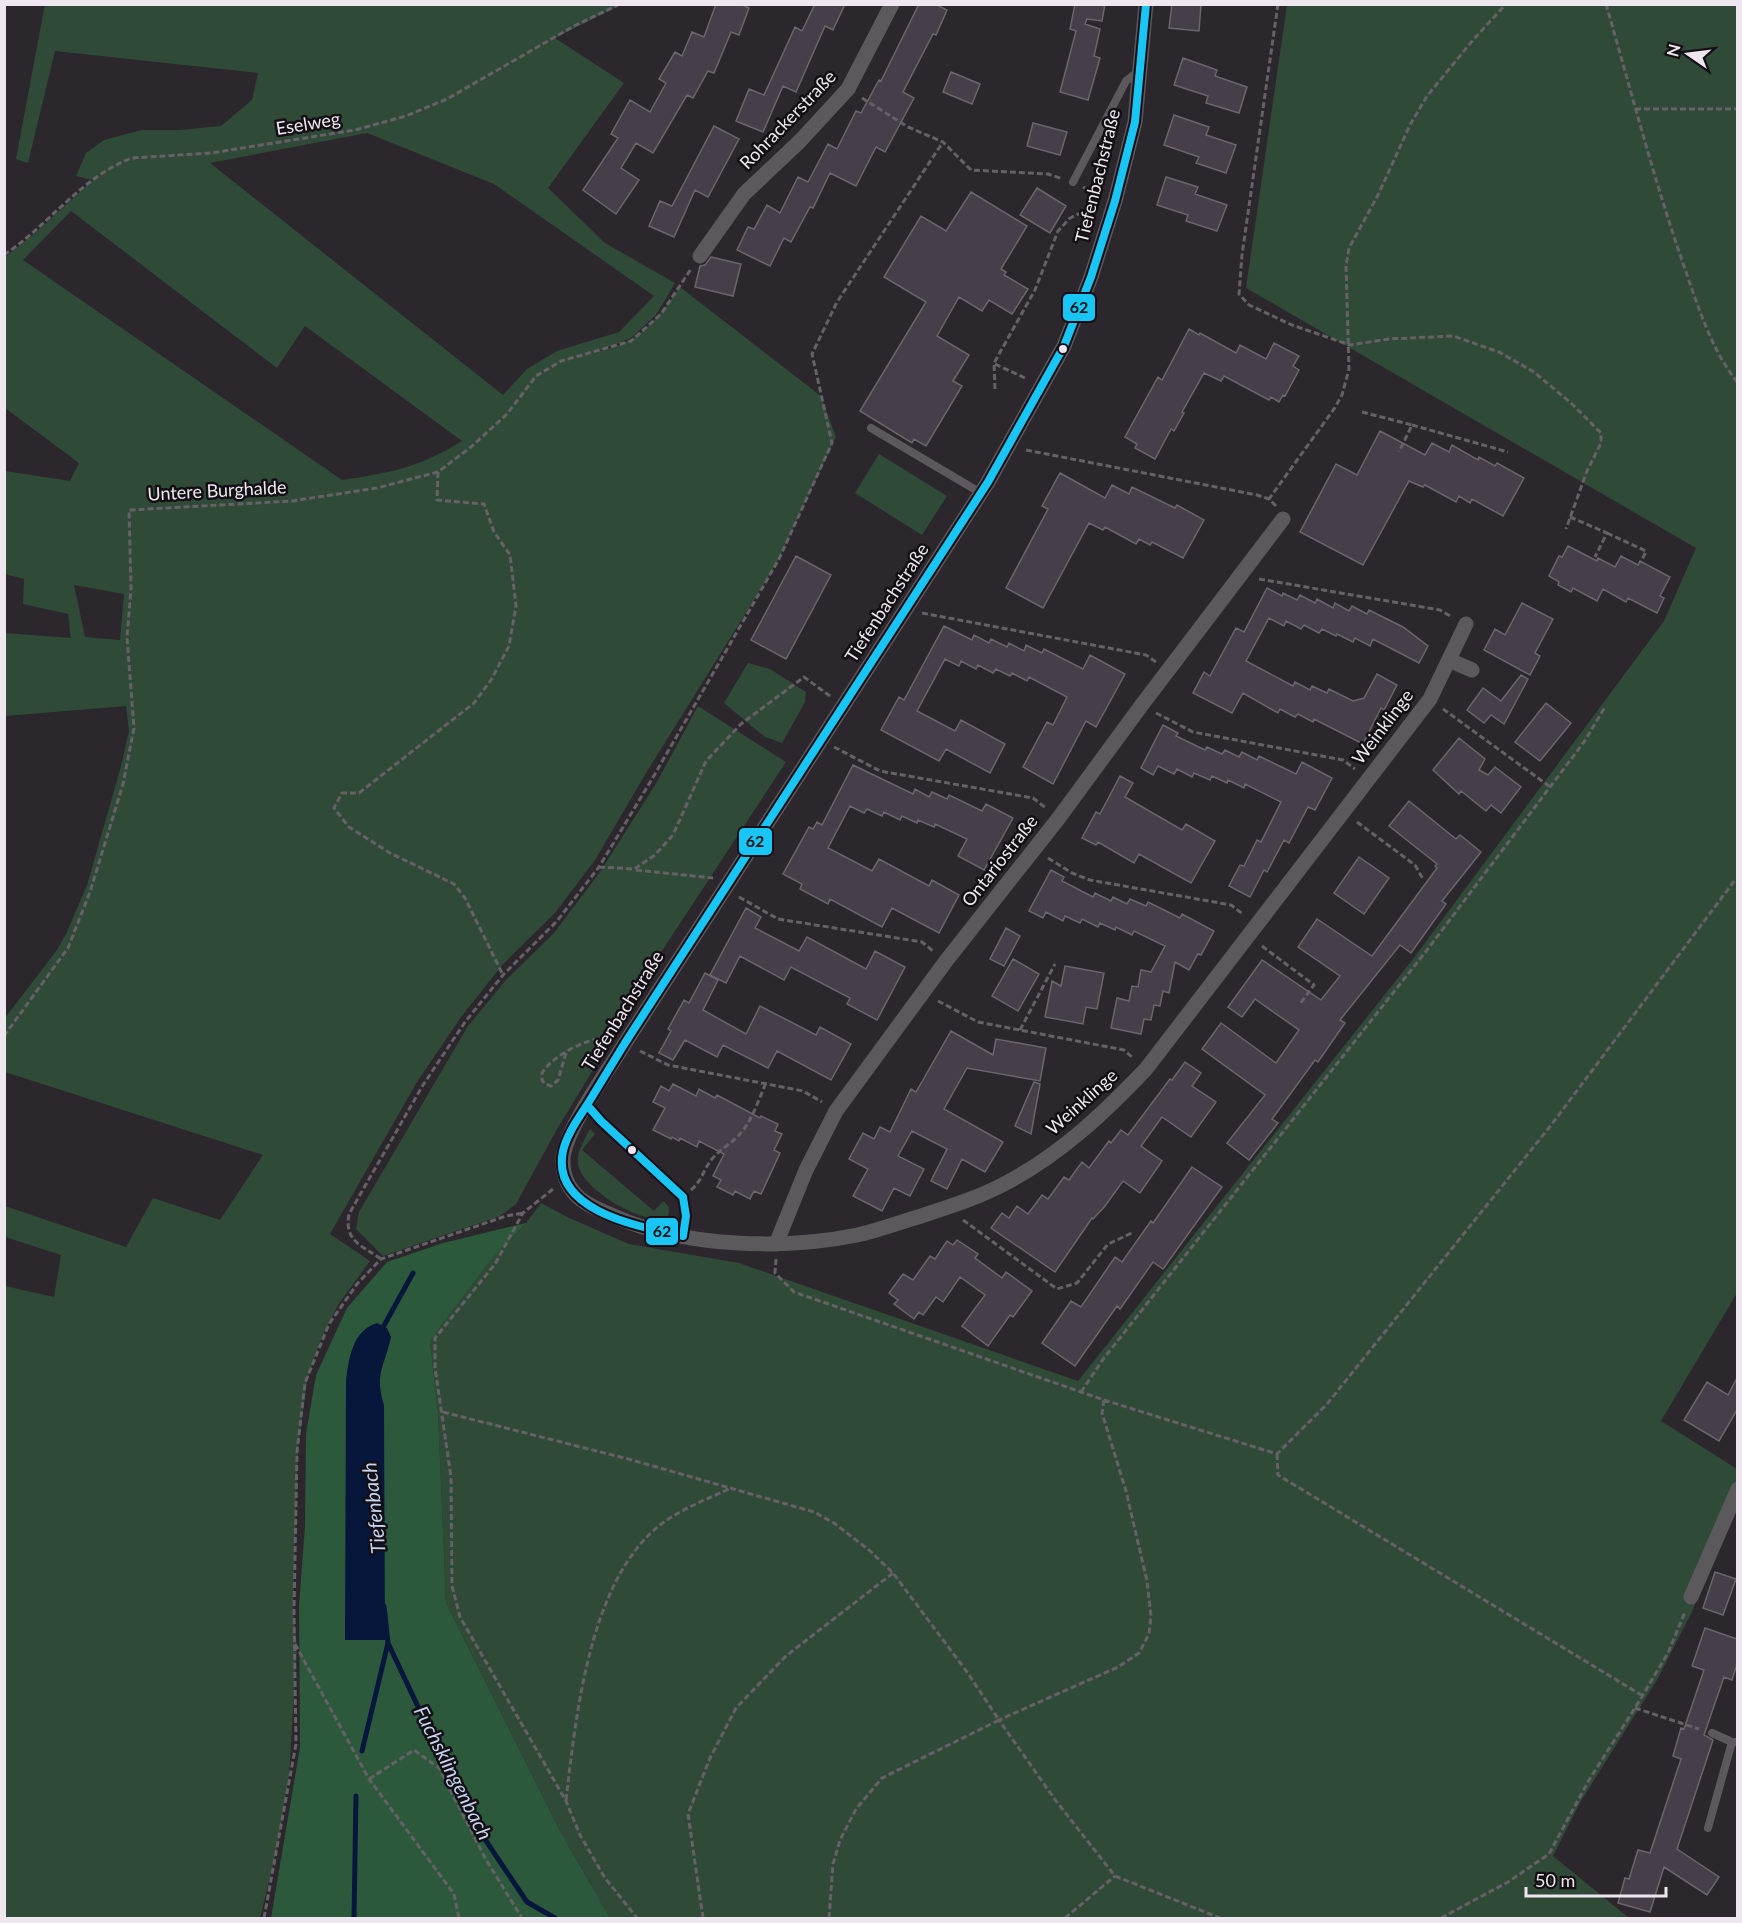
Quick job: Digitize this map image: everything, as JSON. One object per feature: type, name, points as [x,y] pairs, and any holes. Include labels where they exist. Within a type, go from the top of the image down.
[{"type":"street","name":"Rohrackerstraße","points":[[700,256],[744,194],[800,141],[848,88],[892,4]]},
{"type":"street","name":"Tiefenbachstraße","points":[[567,1179],[562,1164],[563,1152],[587,1105],[981,493],[1064,346],[1091,277],[1135,123],[1146,4]]},
{"type":"street","name":"Ontariostraße","points":[[776,1244],[806,1170],[836,1111],[946,961],[1058,819],[1283,519]]},
{"type":"street","name":"Weinklinge","points":[[567,1179],[579,1198],[587,1205],[628,1222],[683,1236],[742,1243],[806,1243],[858,1235],[956,1205],[1006,1183],[1054,1154],[1101,1116],[1146,1069],[1430,699],[1466,624]]},
{"type":"street","points":[[1449,660],[1472,670]]},
{"type":"street","points":[[1691,1597],[1737,1489]]},
{"type":"lane","points":[[1073,182],[1126,81],[1140,70]]},
{"type":"lane","points":[[871,428],[981,493]]},
{"type":"lane","points":[[587,1105],[601,1121],[683,1197],[686,1216],[683,1236]]},
{"type":"lane","points":[[1708,1828],[1735,1742],[1712,1733]]},
{"type":"path","name":"Eselweg","points":[[4,255],[53,216],[86,184],[120,162],[132,158],[211,153],[244,148],[355,130],[406,116],[447,99],[574,26],[620,4]]},
{"type":"path","points":[[1278,4],[1242,255],[1239,294],[1250,305],[1292,325],[1350,345],[1389,339],[1453,336],[1499,352],[1525,367],[1572,404],[1601,433],[1601,443],[1587,471],[1566,529]]},
{"type":"path","points":[[1269,499],[1334,410],[1341,395],[1349,369],[1346,266],[1349,248],[1378,195],[1410,125],[1427,96],[1506,4]]},
{"type":"path","points":[[1606,4],[1676,246],[1701,315],[1721,357],[1737,383]]},
{"type":"path","points":[[848,88],[908,127],[943,142],[971,170],[1048,174],[1073,182],[1111,201]]},
{"type":"path","points":[[1635,110],[1737,109]]},
{"type":"path","points":[[381,1259],[352,1238],[348,1231],[349,1214],[423,1085],[465,1022],[503,975],[557,921],[599,867],[779,559],[832,443],[812,354],[837,302],[943,142]]},
{"type":"path","points":[[995,389],[994,363],[1035,290],[1058,231],[1070,218],[1111,201]]},
{"type":"path","name":"Untere Burghalde","points":[[4,1036],[68,948],[90,892],[123,784],[134,728],[127,638],[131,588],[129,510],[292,501],[377,488],[438,472],[471,447],[507,414],[536,376],[561,361],[631,341],[661,314],[700,256]]},
{"type":"path","points":[[994,363],[1041,387]]},
{"type":"path","points":[[1362,412],[1508,452]]},
{"type":"path","points":[[1399,452],[1412,425]]},
{"type":"path","points":[[1017,430],[1031,439],[1025,450],[1257,495],[1269,499],[1281,512],[1283,519]]},
{"type":"path","points":[[438,472],[437,500],[484,504],[494,532],[510,555],[516,606],[509,646],[491,680],[474,703],[359,793],[342,793],[334,808],[349,827],[390,853],[454,884],[465,898],[503,975]]},
{"type":"path","points":[[1570,517],[1646,552],[1642,560]]},
{"type":"path","points":[[1595,557],[1607,533]]},
{"type":"path","points":[[1240,575],[1440,610],[1466,624]]},
{"type":"path","points":[[906,610],[1146,655],[1167,671]]},
{"type":"path","points":[[634,869],[655,855],[673,835],[706,761],[741,724],[804,677],[845,706]]},
{"type":"path","points":[[1430,699],[1549,786]]},
{"type":"path","points":[[1081,1392],[1104,1358],[1420,959],[1584,742],[1605,707]]},
{"type":"path","points":[[1168,719],[1193,732],[1343,760],[1368,779]]},
{"type":"path","points":[[822,741],[880,771],[1033,798],[1058,819]]},
{"type":"path","points":[[1343,812],[1415,866],[1423,879]]},
{"type":"path","points":[[1034,849],[1072,873],[1089,880],[1231,905],[1253,930],[1314,985],[1300,1004]]},
{"type":"path","points":[[599,867],[634,869],[728,885],[778,919],[922,942],[946,961]]},
{"type":"path","points":[[1642,1696],[1278,1475],[1277,1454],[1327,1404],[1552,1124],[1737,878]]},
{"type":"path","points":[[1020,1030],[1055,964]]},
{"type":"path","points":[[923,993],[978,1022],[1124,1050],[1146,1069]]},
{"type":"path","points":[[566,1053],[558,1080],[551,1086],[545,1084],[542,1080],[542,1073],[560,1055],[577,1046],[604,1038],[616,1039],[668,1065],[803,1091],[836,1111]]},
{"type":"path","points":[[683,1197],[697,1186],[709,1162],[718,1152],[738,1136],[748,1122],[766,1083]]},
{"type":"path","points":[[567,1179],[523,1213],[495,1264],[435,1338],[435,1368],[451,1477],[452,1586],[460,1617],[566,1801],[580,1835],[605,1878],[637,1918]]},
{"type":"path","points":[[956,1205],[964,1221],[1057,1289],[1077,1282],[1108,1244],[1134,1232]]},
{"type":"path","points":[[264,1918],[296,1744],[294,1642],[297,1452],[305,1383],[329,1324],[357,1284],[381,1259],[506,1216],[523,1213]]},
{"type":"path","points":[[776,1244],[775,1273],[794,1292],[1104,1400],[1277,1454]]},
{"type":"path","points":[[829,1918],[833,1864],[840,1840],[856,1809],[882,1778],[999,1720],[1118,1667],[1138,1653],[1149,1634],[1151,1616],[1147,1581],[1126,1491],[1102,1413],[1104,1400]]},
{"type":"path","points":[[443,1412],[632,1460],[814,1512],[834,1523],[893,1573],[967,1672],[1056,1801],[1115,1876],[1220,1918]]},
{"type":"path","points":[[566,1801],[590,1652],[614,1586],[634,1551],[660,1526],[688,1507],[729,1489]]},
{"type":"path","points":[[703,1918],[688,1814],[710,1758],[736,1708],[786,1656],[893,1573]]},
{"type":"path","points":[[1441,1918],[1508,1882],[1549,1854],[1589,1780],[1668,1653],[1691,1597]]},
{"type":"path","points":[[294,1642],[369,1779],[454,1894],[459,1918]]},
{"type":"path","points":[[1635,1708],[1712,1733]]},
{"type":"path","points":[[369,1779],[414,1750],[439,1768],[485,1858],[522,1918]]},
{"type":"path","points":[[1065,1918],[1115,1876]]},
{"type":"green space","points":[[45,4],[620,5],[555,38],[624,83],[548,188],[605,243],[675,283],[656,315],[631,338],[597,352],[625,343],[645,329],[663,311],[680,287],[821,396],[836,437],[777,563],[646,773],[595,860],[555,913],[503,964],[461,1017],[417,1082],[330,1234],[370,1261],[338,1305],[320,1341],[307,1381],[298,1447],[293,1607],[297,1647],[289,1776],[277,1849],[260,1918],[5,1918],[5,1286],[54,1297],[61,1255],[5,1237],[5,1206],[126,1247],[153,1198],[220,1220],[263,1155],[5,1072],[5,1018],[57,950],[67,932],[87,885],[129,731],[126,706],[5,716],[5,633],[71,638],[68,614],[23,604],[24,579],[5,574],[5,471],[70,481],[79,463],[5,408],[5,257],[33,235],[93,180],[76,176],[86,153],[104,140],[142,130],[180,130],[221,126],[252,100],[258,73],[55,51],[28,163],[16,159]],"holes":[[[367,133],[494,184],[654,296],[619,332],[557,351],[527,369],[503,395],[210,163]],[[71,211],[277,368],[305,326],[462,441],[432,457],[404,468],[342,480],[23,260]],[[74,585],[124,594],[120,640],[85,637]]]},
{"type":"green space","points":[[1287,5],[1737,5],[1737,1293],[1661,1421],[1737,1469],[1737,1500],[1692,1612],[1657,1680],[1581,1801],[1553,1856],[1629,1918],[610,1918],[560,1831],[446,1603],[438,1412],[430,1341],[489,1262],[526,1223],[541,1203],[629,1244],[739,1263],[1078,1381],[1413,959],[1664,621],[1696,548],[1246,288]]},
{"type":"green space","points":[[879,454],[947,496],[922,535],[855,493]]},
{"type":"green space","points":[[748,663],[770,669],[806,692],[805,702],[782,743],[765,737],[724,703]]},
{"type":"green space","points":[[698,706],[786,762],[610,1030],[612,1039],[557,1129],[516,1204],[500,1216],[383,1256],[356,1229],[359,1212],[468,1026],[506,980],[554,933],[600,872],[657,782]]},
{"type":"green space","points":[[590,1129],[595,1134],[582,1150],[654,1211],[663,1201],[667,1204],[669,1212],[667,1217],[645,1217],[631,1212],[604,1196],[584,1177],[579,1168],[578,1158],[580,1148]]},
{"type":"green space","points":[[526,1223],[489,1262],[430,1341],[438,1412],[446,1603],[560,1831],[610,1918],[271,1918],[300,1747],[299,1606],[305,1526],[306,1434],[316,1375],[347,1308],[387,1262],[443,1243]]},
{"type":"water","points":[[377,1323],[387,1328],[391,1337],[380,1377],[384,1405],[385,1640],[345,1640],[346,1381],[353,1346],[362,1332]]},
{"type":"building","points":[[716,4],[741,4],[749,8],[739,35],[731,32],[714,73],[708,71],[693,98],[687,95],[653,153],[636,143],[621,168],[639,180],[616,214],[583,190],[618,138],[611,134],[630,100],[650,112],[666,83],[659,79],[675,52],[682,56],[692,32],[704,37]]},
{"type":"building","points":[[815,4],[845,4],[833,30],[825,26],[796,92],[783,86],[763,132],[736,121],[749,89],[764,95],[795,27],[802,31]]},
{"type":"building","points":[[919,4],[935,4],[947,10],[936,35],[933,34],[903,92],[914,98],[885,152],[876,147],[856,186],[830,173],[813,208],[810,207],[791,242],[784,238],[770,266],[737,250],[748,227],[754,229],[767,205],[780,213],[798,177],[808,182],[828,144],[837,149],[856,111],[861,113],[879,80],[881,81]]},
{"type":"building","points":[[1075,4],[1105,4],[1102,21],[1087,19],[1085,24],[1100,29],[1094,56],[1100,58],[1088,100],[1060,92],[1076,31],[1070,29]]},
{"type":"building","points":[[1172,4],[1201,4],[1199,31],[1169,28]]},
{"type":"building","points":[[1183,58],[1217,70],[1215,76],[1247,87],[1239,113],[1206,103],[1208,96],[1174,85]]},
{"type":"building","points":[[951,72],[980,84],[972,104],[943,92]]},
{"type":"building","points":[[1174,115],[1209,127],[1206,135],[1236,145],[1226,173],[1196,163],[1199,157],[1164,145]]},
{"type":"building","points":[[1033,123],[1067,132],[1060,155],[1027,146]]},
{"type":"building","points":[[714,126],[739,139],[708,197],[695,190],[674,237],[649,226],[660,201],[672,206]]},
{"type":"building","points":[[1166,177],[1198,187],[1195,194],[1227,205],[1217,231],[1186,221],[1188,215],[1157,205]]},
{"type":"building","points":[[1037,188],[1066,206],[1050,233],[1020,215]]},
{"type":"building","points":[[971,192],[1027,226],[1001,269],[1006,272],[1004,275],[1028,289],[1012,314],[989,300],[982,311],[959,297],[937,336],[969,355],[953,381],[962,386],[926,446],[914,439],[912,443],[860,411],[926,302],[884,277],[921,216],[946,231]]},
{"type":"building","points":[[711,257],[741,264],[733,296],[695,287],[700,266],[705,265]]},
{"type":"building","points":[[1189,329],[1236,353],[1240,345],[1266,359],[1274,343],[1299,356],[1293,366],[1299,370],[1285,396],[1283,395],[1279,402],[1271,397],[1269,400],[1224,376],[1221,381],[1204,373],[1174,431],[1171,429],[1155,459],[1135,448],[1137,444],[1125,437],[1158,377],[1162,380]]},
{"type":"building","points":[[1380,431],[1425,455],[1432,443],[1449,452],[1452,445],[1478,460],[1479,457],[1495,466],[1497,463],[1524,478],[1503,516],[1472,499],[1470,503],[1459,496],[1456,502],[1425,485],[1423,487],[1409,481],[1363,565],[1300,532],[1336,464],[1357,475]]},
{"type":"building","points":[[1060,473],[1105,498],[1112,485],[1129,494],[1132,487],[1175,508],[1177,505],[1204,520],[1183,558],[1152,542],[1150,545],[1139,539],[1136,544],[1105,527],[1103,530],[1089,523],[1043,608],[1006,588],[1048,509],[1042,506]]},
{"type":"building","points":[[1568,546],[1597,561],[1598,558],[1615,567],[1621,556],[1638,565],[1640,561],[1670,577],[1660,596],[1664,598],[1657,613],[1628,598],[1626,602],[1603,589],[1597,601],[1573,588],[1571,592],[1558,585],[1559,582],[1549,576],[1559,556],[1562,557]]},
{"type":"building","points":[[796,556],[831,575],[786,659],[751,640]]},
{"type":"building","points":[[1267,588],[1282,596],[1283,593],[1297,600],[1300,595],[1315,603],[1317,599],[1333,608],[1335,603],[1349,611],[1352,606],[1367,614],[1369,610],[1403,627],[1428,646],[1419,663],[1373,639],[1370,646],[1355,638],[1353,642],[1322,629],[1319,633],[1304,625],[1301,629],[1286,621],[1284,626],[1269,618],[1246,661],[1293,686],[1295,682],[1310,690],[1312,686],[1327,693],[1329,689],[1353,701],[1364,698],[1377,674],[1397,685],[1384,710],[1381,708],[1363,744],[1314,719],[1313,722],[1298,714],[1295,717],[1280,709],[1278,713],[1243,693],[1232,713],[1193,693],[1204,672],[1210,676],[1236,628],[1244,632]]},
{"type":"building","points":[[1522,603],[1553,619],[1535,653],[1540,656],[1530,675],[1484,650],[1495,629],[1505,635]]},
{"type":"building","points":[[944,626],[972,640],[974,635],[989,643],[991,639],[1007,647],[1009,643],[1024,651],[1026,645],[1042,653],[1044,649],[1083,669],[1090,655],[1125,674],[1096,727],[1086,721],[1053,784],[1023,767],[1047,722],[1053,725],[1067,697],[1029,677],[1027,681],[1012,673],[1010,676],[996,669],[993,673],[978,665],[976,669],[961,661],[959,666],[945,659],[917,711],[955,731],[961,720],[1005,744],[990,773],[946,749],[939,761],[881,730],[899,697],[904,700]]},
{"type":"building","points":[[1521,675],[1528,679],[1504,724],[1491,715],[1484,723],[1467,710],[1483,688],[1501,701]]},
{"type":"building","points":[[1546,703],[1571,723],[1540,761],[1515,742]]},
{"type":"building","points":[[1163,725],[1178,733],[1176,736],[1205,750],[1207,747],[1222,754],[1225,750],[1239,757],[1242,752],[1257,760],[1259,756],[1296,774],[1302,762],[1332,778],[1315,810],[1308,807],[1289,843],[1284,840],[1267,872],[1264,870],[1250,897],[1229,886],[1240,865],[1244,866],[1257,840],[1261,842],[1281,802],[1245,784],[1244,788],[1228,780],[1227,783],[1212,776],[1210,780],[1194,773],[1192,777],[1177,769],[1174,774],[1158,766],[1153,775],[1141,768]]},
{"type":"building","points":[[1459,738],[1485,759],[1479,770],[1488,775],[1495,767],[1521,787],[1501,813],[1491,805],[1486,811],[1461,791],[1459,794],[1433,770]]},
{"type":"building","points":[[853,765],[913,794],[915,789],[929,797],[932,792],[947,799],[949,795],[982,811],[986,804],[1013,818],[984,870],[958,856],[967,839],[935,824],[934,827],[918,820],[917,823],[902,816],[900,820],[884,812],[882,816],[867,809],[864,813],[850,806],[828,848],[872,871],[879,859],[929,886],[932,880],[959,895],[939,933],[892,908],[882,927],[830,899],[828,904],[800,889],[802,884],[783,874],[809,827],[813,829],[817,822],[822,825]]},
{"type":"building","points":[[1120,776],[1133,783],[1125,797],[1182,830],[1186,824],[1215,841],[1191,883],[1139,854],[1134,863],[1098,842],[1096,845],[1082,838],[1096,812],[1100,814]]},
{"type":"building","points":[[1409,801],[1456,839],[1460,835],[1481,852],[1442,901],[1446,904],[1411,953],[1400,945],[1340,1020],[1345,1023],[1318,1062],[1315,1060],[1272,1119],[1278,1123],[1249,1160],[1227,1143],[1265,1095],[1202,1049],[1221,1023],[1276,1063],[1299,1030],[1255,999],[1242,1017],[1228,1007],[1262,960],[1321,1000],[1340,976],[1298,947],[1317,919],[1372,956],[1437,868],[1435,866],[1437,864],[1389,826]]},
{"type":"building","points":[[1359,857],[1389,878],[1364,914],[1334,893]]},
{"type":"building","points":[[1051,870],[1064,877],[1062,881],[1093,897],[1095,893],[1111,901],[1113,897],[1127,904],[1130,899],[1146,906],[1148,902],[1180,918],[1182,914],[1214,931],[1201,955],[1198,954],[1189,970],[1175,962],[1169,993],[1163,991],[1160,1006],[1154,1005],[1151,1020],[1144,1019],[1141,1034],[1111,1028],[1117,998],[1129,1001],[1132,986],[1138,987],[1141,970],[1151,972],[1165,946],[1134,931],[1132,935],[1116,927],[1115,930],[1100,923],[1098,927],[1082,919],[1080,923],[1065,916],[1063,921],[1046,912],[1043,918],[1029,911]]},
{"type":"building","points":[[746,908],[761,917],[755,928],[799,951],[807,937],[866,969],[875,951],[905,967],[877,1020],[847,1004],[850,998],[791,967],[784,980],[740,956],[726,983],[710,975]]},
{"type":"building","points":[[1006,928],[1020,936],[1004,966],[990,959]]},
{"type":"building","points":[[1013,959],[1039,974],[1018,1011],[992,996]]},
{"type":"building","points":[[1065,966],[1104,973],[1097,1009],[1086,1007],[1083,1024],[1045,1017],[1052,981],[1061,986]]},
{"type":"building","points":[[705,973],[718,980],[703,1010],[746,1034],[760,1006],[816,1035],[820,1027],[851,1044],[831,1080],[777,1051],[768,1068],[723,1045],[717,1057],[685,1040],[673,1060],[659,1053],[671,1031],[668,1029],[684,1000],[689,1003]]},
{"type":"building","points":[[951,1031],[993,1055],[996,1039],[1046,1048],[1040,1081],[967,1068],[944,1109],[1003,1142],[985,1172],[962,1159],[947,1189],[931,1181],[947,1149],[912,1131],[898,1156],[924,1169],[910,1196],[894,1188],[882,1211],[853,1196],[868,1169],[849,1159],[863,1133],[874,1139],[880,1127],[890,1132],[911,1089],[916,1092]]},
{"type":"building","points":[[1185,1062],[1201,1073],[1192,1086],[1216,1102],[1191,1137],[1162,1117],[1141,1146],[1162,1161],[1140,1193],[1123,1181],[1105,1206],[1092,1218],[1055,1272],[991,1228],[1002,1213],[1009,1218],[1017,1206],[1028,1214],[1042,1195],[1048,1199],[1064,1177],[1069,1180],[1082,1162],[1089,1168],[1109,1141],[1111,1143],[1121,1130],[1128,1135]]},
{"type":"building","points":[[1034,1082],[1040,1084],[1031,1134],[1015,1126]]},
{"type":"building","points":[[673,1084],[696,1096],[699,1089],[715,1098],[717,1095],[760,1118],[761,1116],[778,1124],[775,1131],[782,1134],[774,1150],[780,1153],[761,1194],[754,1191],[750,1199],[735,1191],[733,1195],[717,1187],[721,1180],[713,1176],[724,1154],[699,1141],[697,1147],[680,1138],[679,1141],[672,1137],[671,1139],[653,1130],[665,1108],[653,1102],[661,1086],[669,1091]]},
{"type":"building","points":[[1192,1167],[1222,1187],[1163,1269],[1153,1262],[1120,1309],[1117,1306],[1075,1366],[1042,1343],[1071,1301],[1081,1307],[1115,1257],[1122,1262],[1151,1221],[1153,1223]]},
{"type":"building","points":[[957,1240],[978,1254],[975,1258],[1002,1278],[1006,1272],[1032,1291],[1013,1317],[1010,1315],[988,1346],[962,1326],[985,1295],[960,1277],[943,1302],[936,1297],[923,1315],[919,1312],[914,1319],[894,1304],[898,1300],[889,1293],[903,1274],[913,1280],[930,1256],[935,1259],[947,1241],[953,1245]]},
{"type":"building","points":[[1737,1378],[1737,1410],[1719,1441],[1684,1420],[1707,1382],[1728,1395]]},
{"type":"building","points":[[1715,1572],[1736,1579],[1723,1615],[1703,1608]]},
{"type":"building","points":[[1705,1628],[1737,1639],[1737,1664],[1732,1680],[1724,1677],[1704,1735],[1713,1740],[1677,1849],[1719,1877],[1707,1895],[1664,1867],[1650,1912],[1618,1903],[1625,1878],[1629,1879],[1638,1850],[1650,1853],[1681,1759],[1673,1756],[1681,1728],[1684,1729],[1704,1670],[1692,1666]]},
{"type":"waterway","name":"Tiefenbach","points":[[381,1331],[413,1273]]},
{"type":"waterway","name":"Tiefenbach","points":[[362,1751],[388,1643],[384,1606]]},
{"type":"waterway","name":"Fuchsklingenbach","points":[[388,1643],[470,1817],[527,1902],[555,1918]]},
{"type":"waterway","name":"Tiefenbach","points":[[354,1918],[356,1796]]},
{"type":"transit line","name":"62","points":[[587,1105],[988,482],[1064,346],[1091,277],[1115,201],[1135,122],[1146,4]]},
{"type":"transit line","name":"62","points":[[587,1105],[601,1121],[683,1197],[686,1216],[683,1236],[645,1228],[603,1213],[584,1202],[570,1189],[563,1172],[563,1151],[570,1133],[587,1105]]}]
